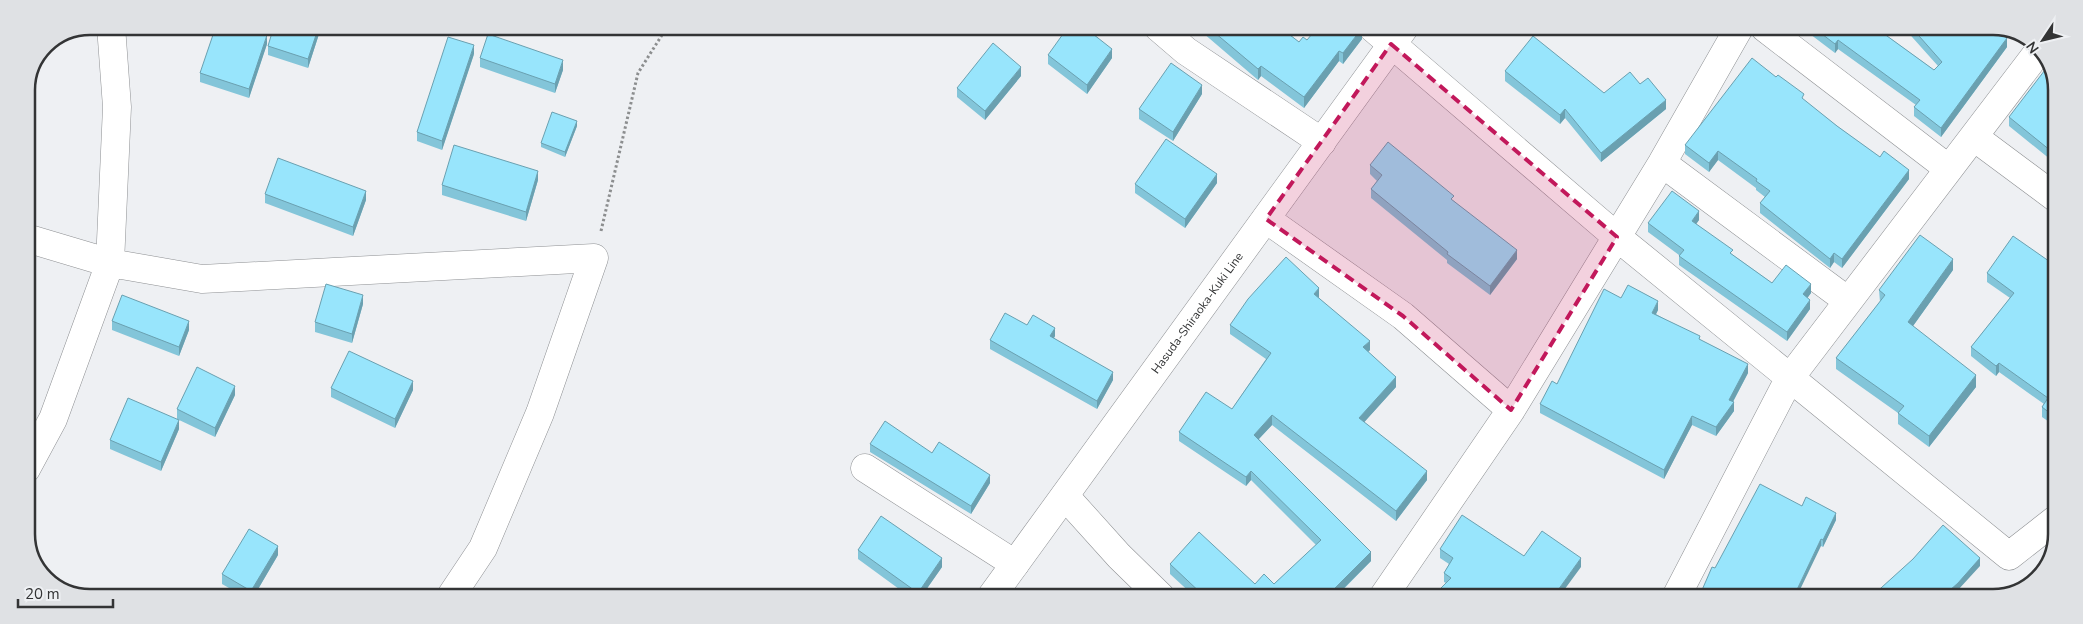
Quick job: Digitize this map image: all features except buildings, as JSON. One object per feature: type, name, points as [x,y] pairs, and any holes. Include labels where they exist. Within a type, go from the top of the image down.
[{"type":"street","points":[[35,452],[53,419],[110,263],[117,107],[113,35]]},
{"type":"street","points":[[1167,35],[1186,51],[1322,142]]},
{"type":"street","name":"Hasuda-Shiraoka-Kuki Line","points":[[997,589],[1322,142],[1388,35]]},
{"type":"street","points":[[1391,35],[1617,237],[1789,379],[2009,556],[2048,525]]},
{"type":"street","points":[[1388,589],[1511,410],[1662,163],[1735,35]]},
{"type":"street","points":[[1774,35],[1949,169]]},
{"type":"street","points":[[1680,589],[1789,379],[2028,65]]},
{"type":"street","points":[[1974,137],[2048,192]]},
{"type":"street","points":[[1662,163],[1848,301]]},
{"type":"street","points":[[1266,219],[1403,316],[1511,410]]},
{"type":"street","points":[[35,241],[110,263],[202,279],[594,258],[540,413],[483,548],[457,589]]},
{"type":"street","points":[[866,468],[1015,564]]},
{"type":"street","points":[[1065,496],[1119,556],[1154,589]]},
{"type":"path","points":[[594,258],[638,73],[662,35]]},
{"type":"highlighted area","points":[[1391,44],[1617,237],[1511,410],[1403,316],[1266,219]]}]
